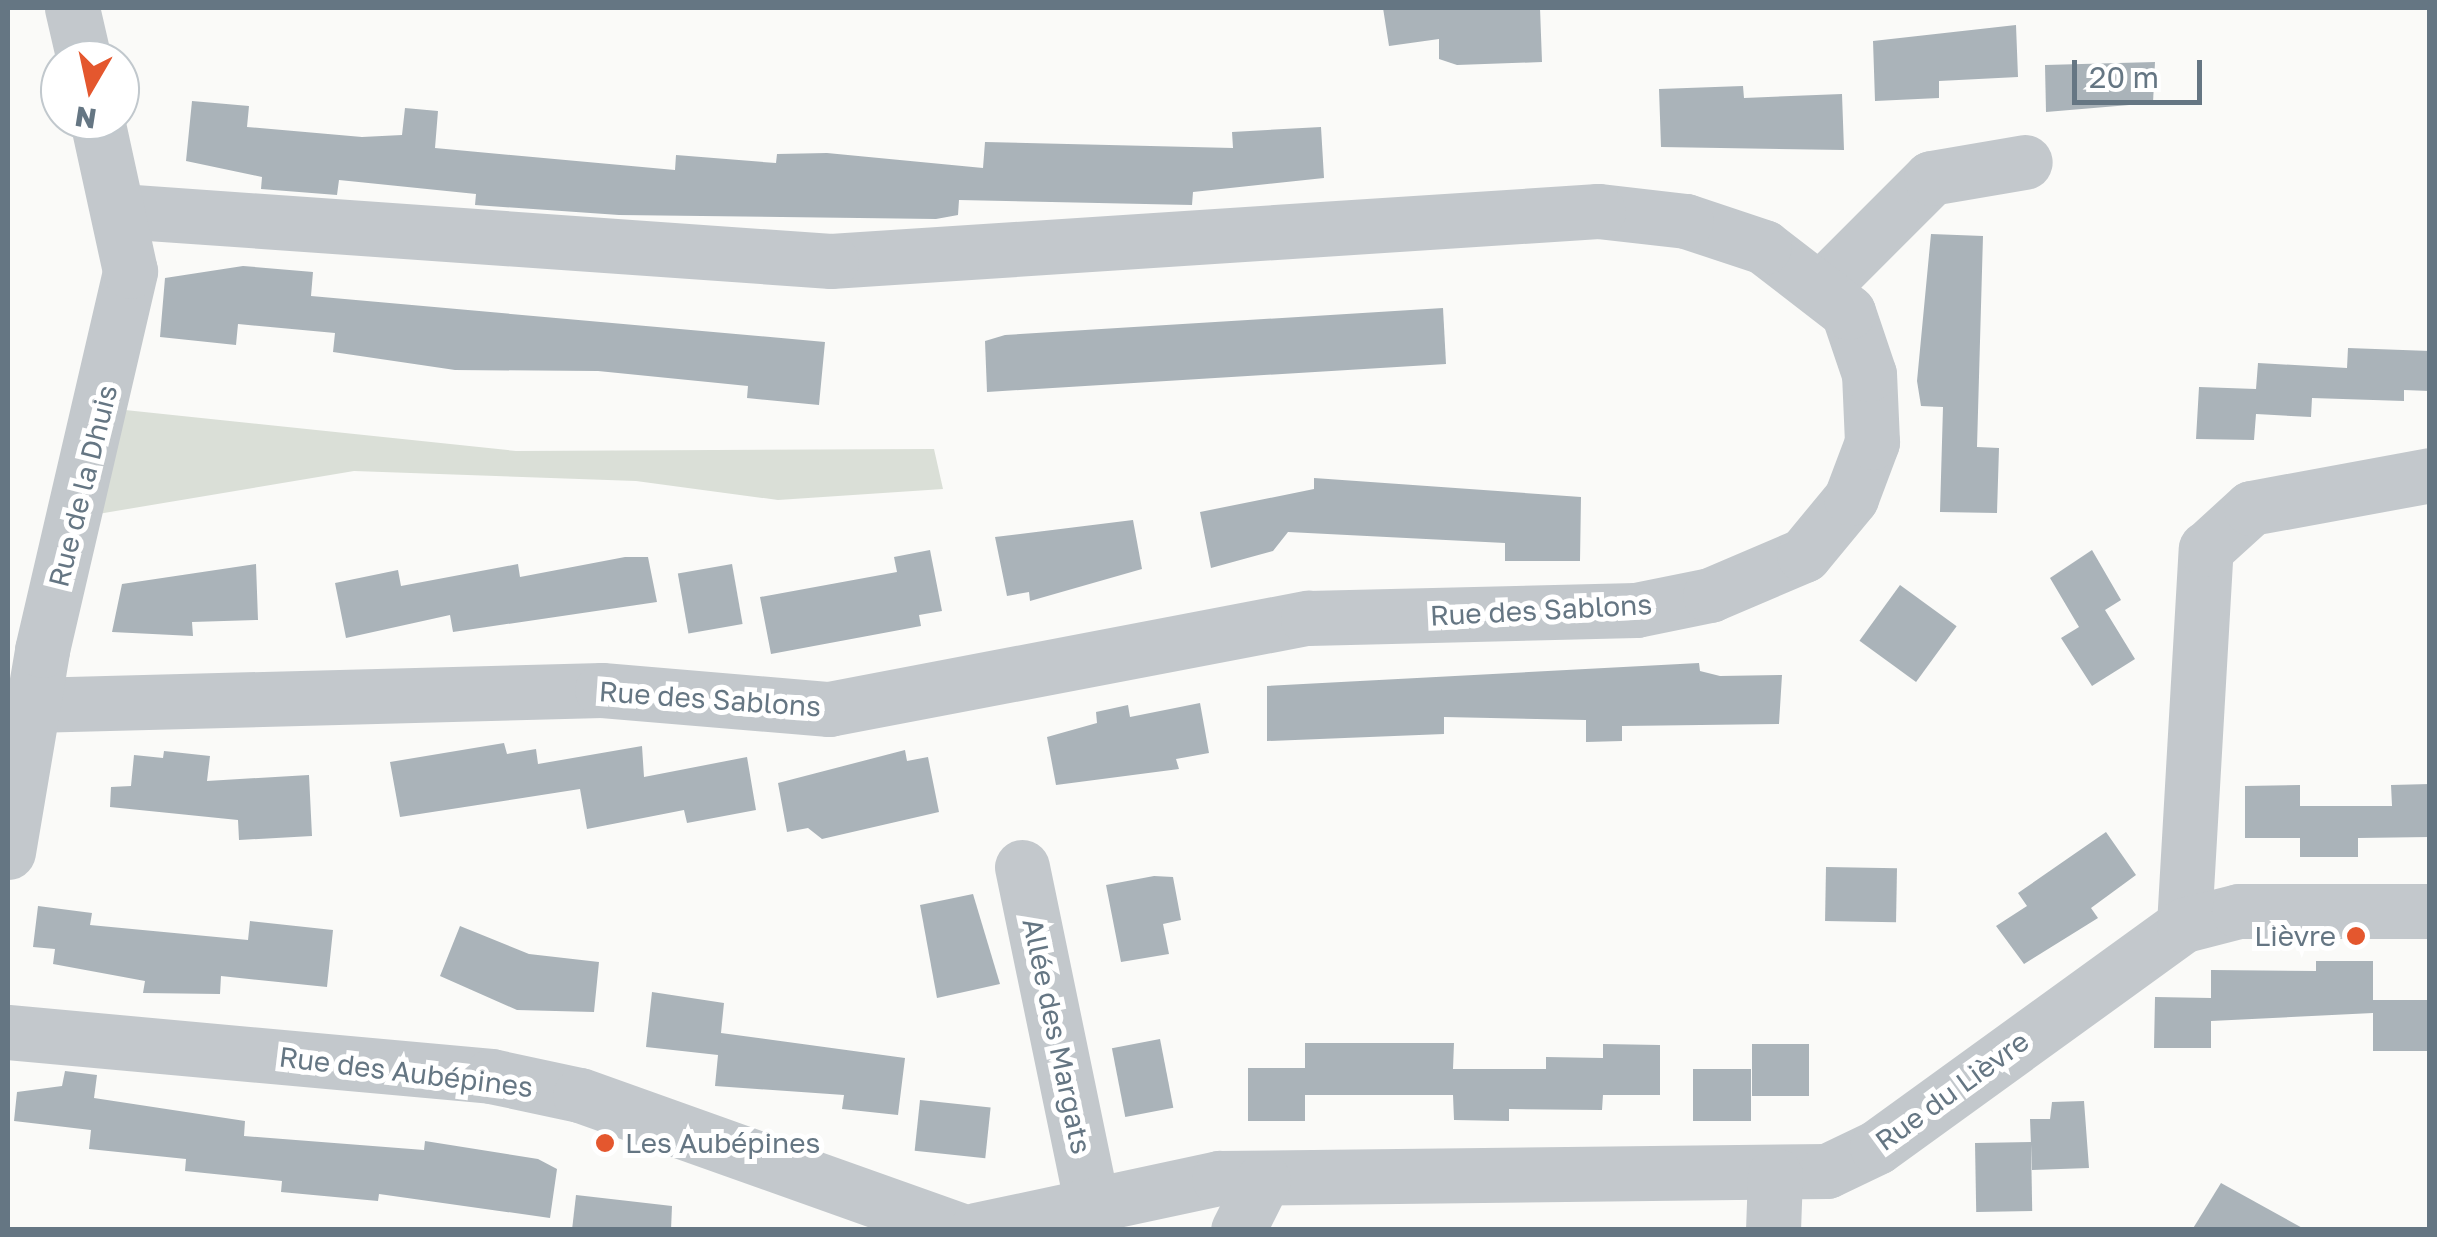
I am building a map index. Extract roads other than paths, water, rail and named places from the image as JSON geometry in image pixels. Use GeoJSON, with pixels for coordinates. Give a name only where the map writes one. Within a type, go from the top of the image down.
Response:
{"type":"FeatureCollection","features":[{"type":"Feature","properties":{"kind":"street"},"geometry":{"type":"LineString","coordinates":[[72,8],[79,40]]}},
{"type":"Feature","properties":{"kind":"street","name":"Rue de la Dhuis"},"geometry":{"type":"LineString","coordinates":[[8,852],[31,705],[122,322],[130,271],[103,140]]}},
{"type":"Feature","properties":{"kind":"street"},"geometry":{"type":"LineString","coordinates":[[1824,286],[1931,178],[2025,162]]}},
{"type":"Feature","properties":{"kind":"street","name":"Rue des Sablons"},"geometry":{"type":"LineString","coordinates":[[31,705],[602,690],[828,708],[1308,618],[1636,610],[1710,596],[1804,555],[1851,498],[1872,442],[1869,374],[1848,312],[1824,286],[1764,246],[1686,221],[1598,211],[831,262],[120,211]]}},
{"type":"Feature","properties":{"kind":"street"},"geometry":{"type":"LineString","coordinates":[[2184,925],[2206,549],[2252,508],[2430,475]]}},
{"type":"Feature","properties":{"kind":"street","name":"Allée des Margats"},"geometry":{"type":"LineString","coordinates":[[1022,868],[1092,1205]]}},
{"type":"Feature","properties":{"kind":"street","name":"Rue du Lièvre"},"geometry":{"type":"LineString","coordinates":[[1263,1180],[1775,1175],[1827,1171],[1877,1147],[2184,925],[2239,911],[2430,911]]}},
{"type":"Feature","properties":{"kind":"street","name":"Rue des Aubépines"},"geometry":{"type":"LineString","coordinates":[[8,1032],[491,1076],[595,1098],[916,1221],[960,1230]]}},
{"type":"Feature","properties":{"kind":"street"},"geometry":{"type":"LineString","coordinates":[[1772,1230],[1775,1175]]}},
{"type":"Feature","properties":{"kind":"street"},"geometry":{"type":"LineString","coordinates":[[976,1230],[1219,1178],[1263,1180],[1238,1230]]}},
{"type":"Feature","properties":{"kind":"place","name":"Lièvre"},"geometry":{"type":"Point","coordinates":[2356,936]}},
{"type":"Feature","properties":{"kind":"place","name":"Les Aubépines"},"geometry":{"type":"Point","coordinates":[605,1143]}}]}
